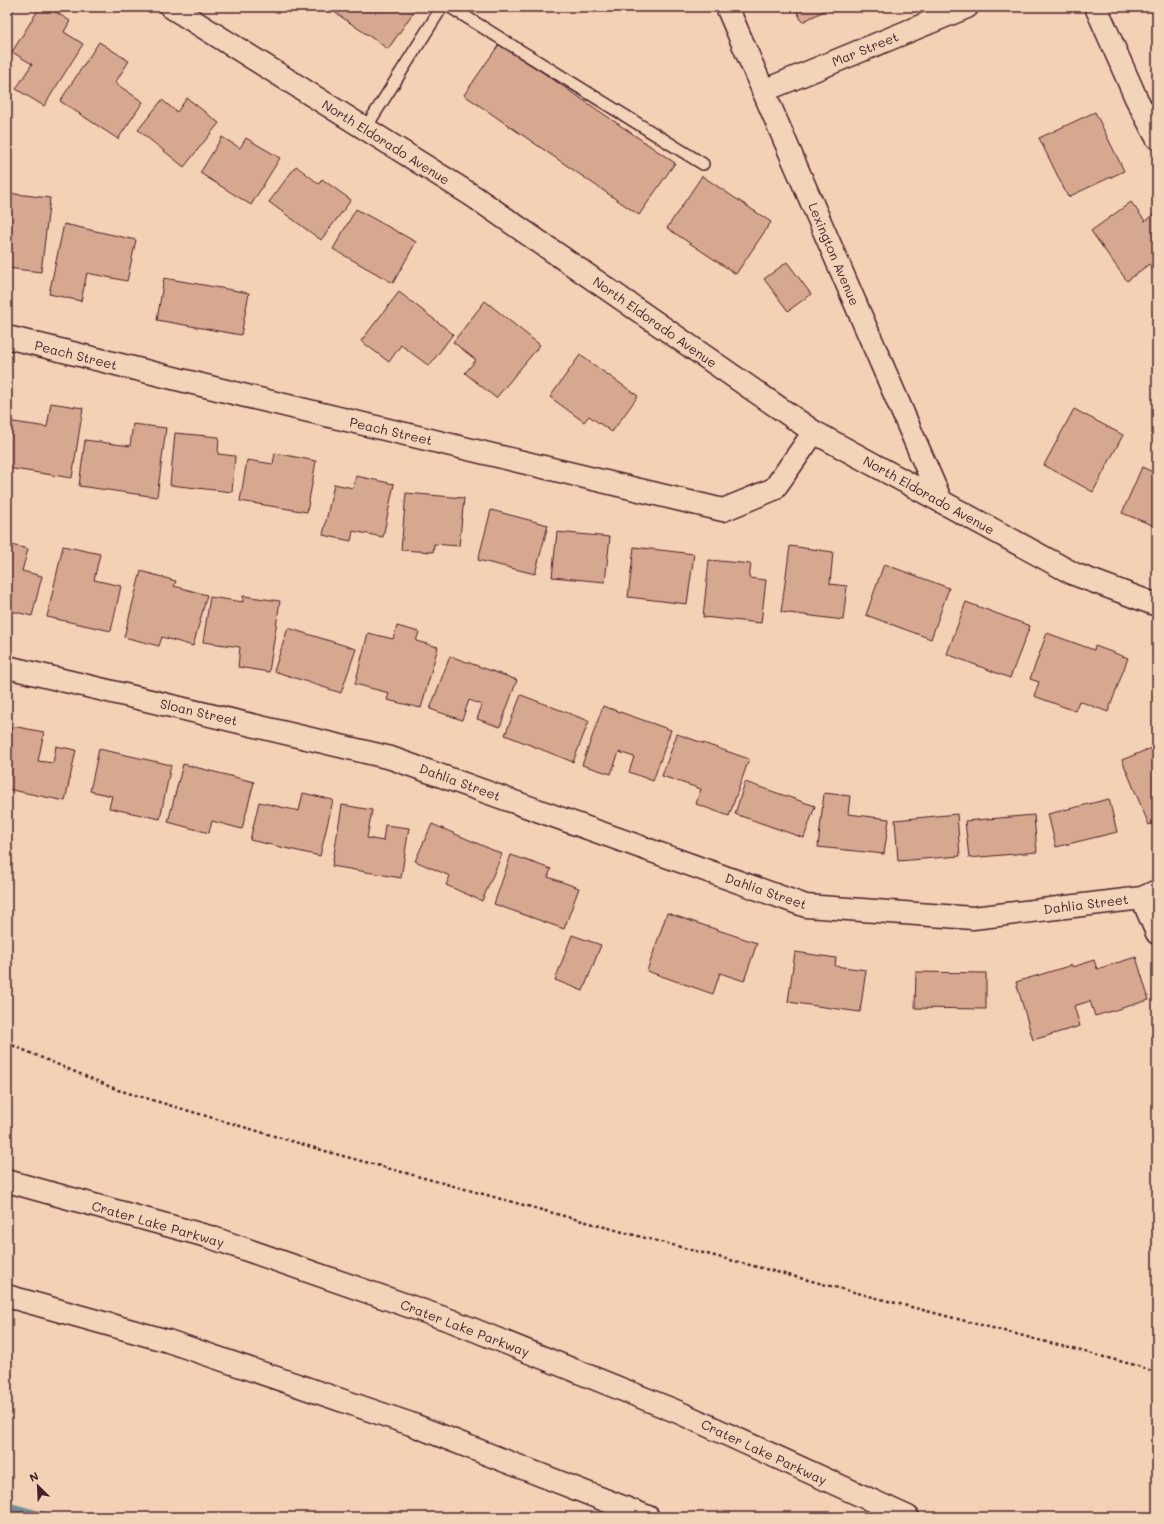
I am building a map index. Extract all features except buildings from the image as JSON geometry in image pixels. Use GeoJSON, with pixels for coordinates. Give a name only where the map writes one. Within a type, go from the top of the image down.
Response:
{"type":"FeatureCollection","features":[{"type":"Feature","properties":{"kind":"street","name":"North Eldorado Avenue"},"geometry":{"type":"LineString","coordinates":[[171,7],[473,196],[814,432],[1074,574],[1157,605]]}},
{"type":"Feature","properties":{"kind":"street","name":"Lexington Avenue"},"geometry":{"type":"LineString","coordinates":[[727,7],[941,501]]}},
{"type":"Feature","properties":{"kind":"street","name":"Mar Street"},"geometry":{"type":"LineString","coordinates":[[764,91],[967,7]]}},
{"type":"Feature","properties":{"kind":"street"},"geometry":{"type":"LineString","coordinates":[[1096,7],[1136,98],[1157,138]]}},
{"type":"Feature","properties":{"kind":"street","name":"Peach Street"},"geometry":{"type":"LineString","coordinates":[[7,338],[723,510],[774,489],[814,432]]}},
{"type":"Feature","properties":{"kind":"street","name":"Sloan Street"},"geometry":{"type":"LineString","coordinates":[[7,667],[391,758]]}},
{"type":"Feature","properties":{"kind":"street","name":"Dahlia Street"},"geometry":{"type":"LineString","coordinates":[[391,758],[806,906],[973,918],[1150,894]]}},
{"type":"Feature","properties":{"kind":"street"},"geometry":{"type":"LineString","coordinates":[[1150,894],[1157,932]]}},
{"type":"Feature","properties":{"kind":"street","name":"Crater Lake Parkway"},"geometry":{"type":"LineString","coordinates":[[7,1181],[210,1237],[452,1321],[678,1412],[908,1517]]}},
{"type":"Feature","properties":{"kind":"street"},"geometry":{"type":"LineString","coordinates":[[7,1296],[168,1340],[411,1424],[648,1517]]}},
{"type":"Feature","properties":{"kind":"lane"},"geometry":{"type":"LineString","coordinates":[[365,129],[442,7]]}},
{"type":"Feature","properties":{"kind":"lane"},"geometry":{"type":"LineString","coordinates":[[450,7],[703,164]]}},
{"type":"Feature","properties":{"kind":"path"},"geometry":{"type":"LineString","coordinates":[[7,1043],[118,1090],[325,1150],[634,1235],[1135,1365],[1157,1373]]}},
{"type":"Feature","properties":{"kind":"waterway"},"geometry":{"type":"LineString","coordinates":[[7,1506],[47,1517]]}}]}
